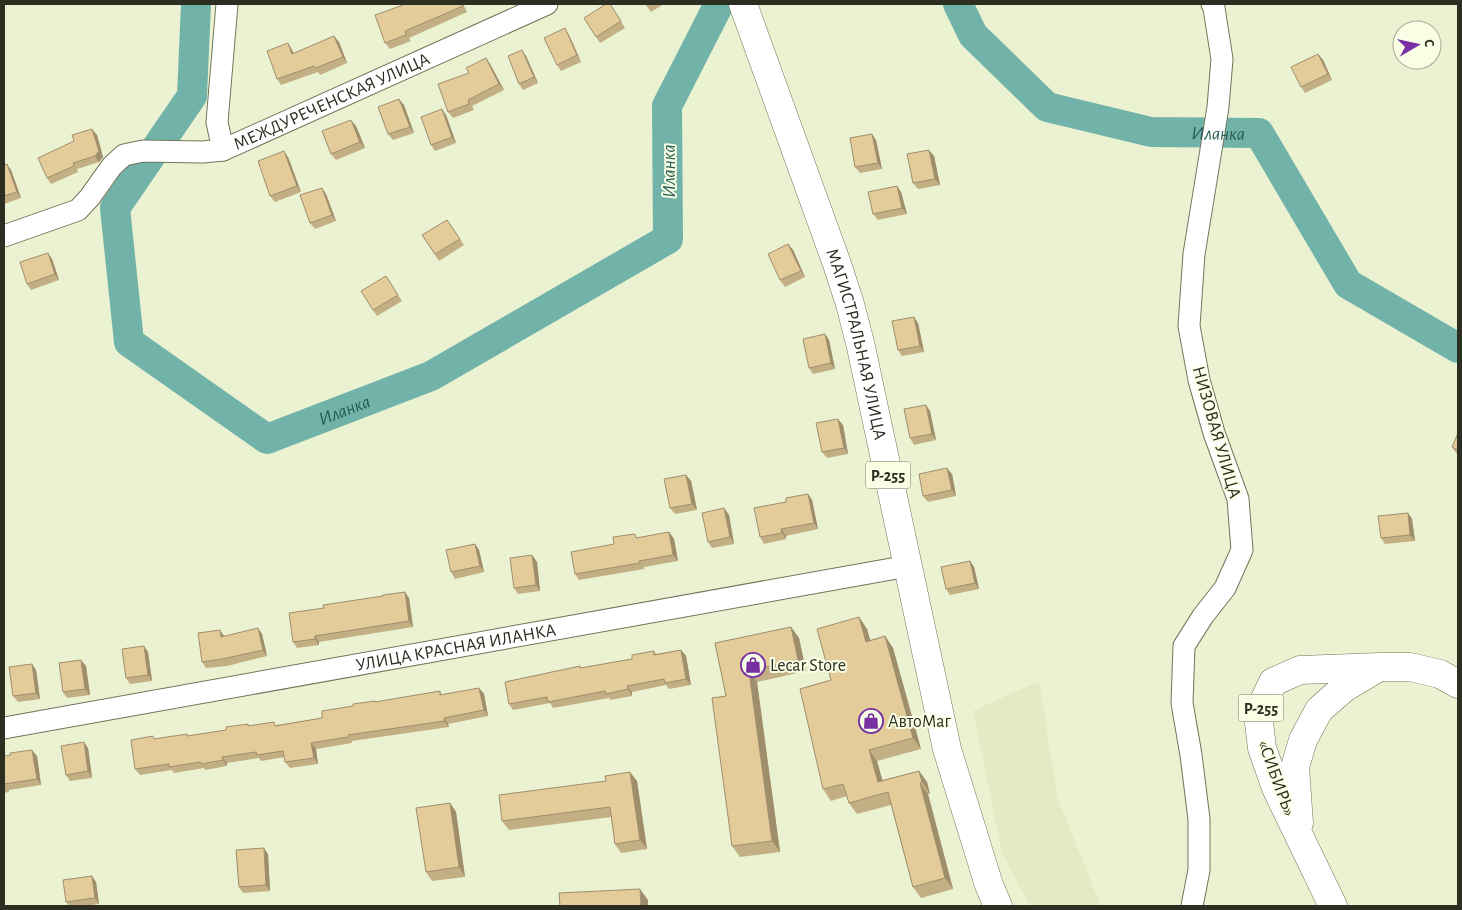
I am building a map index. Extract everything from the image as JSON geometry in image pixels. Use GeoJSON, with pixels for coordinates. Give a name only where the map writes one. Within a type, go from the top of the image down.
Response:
{"type":"FeatureCollection","features":[{"type":"Feature","properties":{"kind":"main road","name":"МАГИСТРАЛЬНАЯ УЛИЦА"},"geometry":{"type":"LineString","coordinates":[[744,4],[838,264],[850,304],[948,749],[989,885],[998,906]]}},
{"type":"Feature","properties":{"kind":"main road","name":"«СИБИРЬ»"},"geometry":{"type":"LineString","coordinates":[[1299,836],[1295,767],[1303,740],[1318,710],[1344,688],[1380,667]]}},
{"type":"Feature","properties":{"kind":"main road","name":"«СИБИРЬ»"},"geometry":{"type":"LineString","coordinates":[[1333,906],[1276,788],[1262,748],[1258,714],[1273,682],[1300,670],[1410,667],[1440,674],[1458,684]]}},
{"type":"Feature","properties":{"kind":"street","name":"МЕЖДУРЕЧЕНСКАЯ УЛИЦА"},"geometry":{"type":"LineString","coordinates":[[227,4],[217,122],[223,150],[547,4]]}},
{"type":"Feature","properties":{"kind":"street","name":"НИЗОВАЯ УЛИЦА"},"geometry":{"type":"LineString","coordinates":[[1192,906],[1200,870],[1199,819],[1182,703],[1184,646],[1202,616],[1225,588],[1242,550],[1238,499],[1214,433],[1199,380],[1189,326],[1194,254],[1218,107],[1222,59],[1212,4]]}},
{"type":"Feature","properties":{"kind":"street"},"geometry":{"type":"LineString","coordinates":[[4,236],[78,210],[90,197],[112,166],[124,155],[143,151],[203,152],[223,150]]}},
{"type":"Feature","properties":{"kind":"street","name":"УЛИЦА КРАСНАЯ ИЛАНКА"},"geometry":{"type":"LineString","coordinates":[[4,728],[908,566]]}},
{"type":"Feature","properties":{"kind":"shaded area"},"geometry":{"type":"Polygon","coordinates":[[[1039,681],[1058,799],[1101,906],[1030,906],[1002,853],[973,711],[1039,681]]]}},
{"type":"Feature","properties":{"kind":"building"},"geometry":{"type":"Polygon","coordinates":[[[402,4],[462,4],[463,6],[405,31],[406,35],[385,43],[375,15],[402,4]]]}},
{"type":"Feature","properties":{"kind":"building"},"geometry":{"type":"Polygon","coordinates":[[[606,4],[610,4],[621,21],[596,37],[584,18],[606,4]]]}},
{"type":"Feature","properties":{"kind":"building"},"geometry":{"type":"Polygon","coordinates":[[[565,28],[577,55],[557,65],[544,38],[565,28]]]}},
{"type":"Feature","properties":{"kind":"building"},"geometry":{"type":"Polygon","coordinates":[[[334,36],[343,57],[316,68],[314,66],[277,79],[267,51],[288,43],[292,54],[334,36]]]}},
{"type":"Feature","properties":{"kind":"building"},"geometry":{"type":"Polygon","coordinates":[[[522,50],[534,77],[519,84],[508,56],[522,50]]]}},
{"type":"Feature","properties":{"kind":"building"},"geometry":{"type":"Polygon","coordinates":[[[1318,54],[1328,74],[1301,87],[1291,67],[1318,54]]]}},
{"type":"Feature","properties":{"kind":"building"},"geometry":{"type":"Polygon","coordinates":[[[486,58],[499,84],[468,100],[469,104],[448,112],[438,84],[469,73],[466,68],[486,58]]]}},
{"type":"Feature","properties":{"kind":"building"},"geometry":{"type":"Polygon","coordinates":[[[399,99],[410,127],[388,134],[378,107],[399,99]]]}},
{"type":"Feature","properties":{"kind":"building"},"geometry":{"type":"Polygon","coordinates":[[[442,109],[452,137],[431,145],[421,117],[442,109]]]}},
{"type":"Feature","properties":{"kind":"building"},"geometry":{"type":"Polygon","coordinates":[[[351,120],[360,142],[331,154],[322,131],[351,120]]]}},
{"type":"Feature","properties":{"kind":"building"},"geometry":{"type":"Polygon","coordinates":[[[92,129],[99,151],[95,156],[73,163],[74,166],[47,178],[38,158],[74,141],[72,135],[92,129]]]}},
{"type":"Feature","properties":{"kind":"building"},"geometry":{"type":"Polygon","coordinates":[[[872,134],[878,163],[855,167],[850,138],[872,134]]]}},
{"type":"Feature","properties":{"kind":"building"},"geometry":{"type":"Polygon","coordinates":[[[929,150],[935,179],[913,183],[907,154],[929,150]]]}},
{"type":"Feature","properties":{"kind":"building"},"geometry":{"type":"Polygon","coordinates":[[[284,151],[297,186],[270,196],[258,161],[284,151]]]}},
{"type":"Feature","properties":{"kind":"building"},"geometry":{"type":"Polygon","coordinates":[[[7,164],[17,192],[4,196],[4,165],[7,164]]]}},
{"type":"Feature","properties":{"kind":"building"},"geometry":{"type":"Polygon","coordinates":[[[897,186],[902,208],[873,214],[868,192],[897,186]]]}},
{"type":"Feature","properties":{"kind":"building"},"geometry":{"type":"Polygon","coordinates":[[[322,188],[332,215],[310,223],[300,195],[322,188]]]}},
{"type":"Feature","properties":{"kind":"building"},"geometry":{"type":"Polygon","coordinates":[[[447,220],[460,239],[435,254],[422,235],[447,220]]]}},
{"type":"Feature","properties":{"kind":"building"},"geometry":{"type":"Polygon","coordinates":[[[788,244],[801,271],[780,280],[768,254],[788,244]]]}},
{"type":"Feature","properties":{"kind":"building"},"geometry":{"type":"Polygon","coordinates":[[[48,253],[55,274],[27,284],[20,262],[48,253]]]}},
{"type":"Feature","properties":{"kind":"building"},"geometry":{"type":"Polygon","coordinates":[[[386,276],[398,295],[373,310],[361,291],[386,276]]]}},
{"type":"Feature","properties":{"kind":"building"},"geometry":{"type":"Polygon","coordinates":[[[914,317],[920,346],[898,350],[892,321],[914,317]]]}},
{"type":"Feature","properties":{"kind":"building"},"geometry":{"type":"Polygon","coordinates":[[[825,334],[831,363],[809,368],[803,339],[825,334]]]}},
{"type":"Feature","properties":{"kind":"building"},"geometry":{"type":"Polygon","coordinates":[[[926,405],[932,434],[910,438],[904,409],[926,405]]]}},
{"type":"Feature","properties":{"kind":"building"},"geometry":{"type":"Polygon","coordinates":[[[838,419],[844,448],[822,452],[816,423],[838,419]]]}},
{"type":"Feature","properties":{"kind":"building"},"geometry":{"type":"Polygon","coordinates":[[[1458,433],[1458,450],[1452,447],[1458,433]]]}},
{"type":"Feature","properties":{"kind":"building"},"geometry":{"type":"Polygon","coordinates":[[[947,468],[952,490],[923,496],[919,474],[947,468]]]}},
{"type":"Feature","properties":{"kind":"building"},"geometry":{"type":"Polygon","coordinates":[[[686,475],[692,504],[670,508],[664,479],[686,475]]]}},
{"type":"Feature","properties":{"kind":"building"},"geometry":{"type":"Polygon","coordinates":[[[808,494],[814,523],[781,529],[782,533],[760,537],[754,508],[786,502],[786,498],[808,494]]]}},
{"type":"Feature","properties":{"kind":"building"},"geometry":{"type":"Polygon","coordinates":[[[724,508],[730,537],[708,542],[702,513],[724,508]]]}},
{"type":"Feature","properties":{"kind":"building"},"geometry":{"type":"Polygon","coordinates":[[[1408,513],[1410,535],[1381,538],[1378,516],[1408,513]]]}},
{"type":"Feature","properties":{"kind":"building"},"geometry":{"type":"Polygon","coordinates":[[[669,532],[673,555],[639,561],[640,563],[575,574],[571,552],[614,544],[613,537],[635,534],[636,538],[669,532]]]}},
{"type":"Feature","properties":{"kind":"building"},"geometry":{"type":"Polygon","coordinates":[[[475,544],[480,566],[451,572],[446,550],[475,544]]]}},
{"type":"Feature","properties":{"kind":"building"},"geometry":{"type":"Polygon","coordinates":[[[532,555],[536,585],[514,588],[510,558],[532,555]]]}},
{"type":"Feature","properties":{"kind":"building"},"geometry":{"type":"Polygon","coordinates":[[[970,561],[975,583],[946,589],[941,567],[970,561]]]}},
{"type":"Feature","properties":{"kind":"building"},"geometry":{"type":"Polygon","coordinates":[[[405,592],[409,621],[315,636],[315,639],[293,642],[289,613],[324,608],[323,605],[405,592]]]}},
{"type":"Feature","properties":{"kind":"building"},"geometry":{"type":"Polygon","coordinates":[[[859,617],[866,642],[885,636],[913,738],[869,750],[878,782],[919,771],[922,782],[920,783],[945,878],[913,887],[888,792],[849,803],[843,784],[823,789],[800,689],[831,680],[817,629],[859,617]]]}},
{"type":"Feature","properties":{"kind":"building"},"geometry":{"type":"Polygon","coordinates":[[[791,627],[798,660],[749,671],[772,841],[732,846],[712,698],[726,696],[715,643],[791,627]]]}},
{"type":"Feature","properties":{"kind":"building"},"geometry":{"type":"Polygon","coordinates":[[[258,628],[263,650],[202,662],[198,633],[220,630],[221,637],[258,628]]]}},
{"type":"Feature","properties":{"kind":"building"},"geometry":{"type":"Polygon","coordinates":[[[144,646],[148,675],[126,678],[122,649],[144,646]]]}},
{"type":"Feature","properties":{"kind":"building"},"geometry":{"type":"Polygon","coordinates":[[[681,650],[686,679],[665,683],[664,679],[627,686],[628,689],[606,694],[605,691],[548,702],[547,697],[509,704],[505,682],[580,666],[580,668],[632,659],[632,655],[654,651],[654,655],[681,650]]]}},
{"type":"Feature","properties":{"kind":"building"},"geometry":{"type":"Polygon","coordinates":[[[81,660],[85,689],[63,692],[59,663],[81,660]]]}},
{"type":"Feature","properties":{"kind":"building"},"geometry":{"type":"Polygon","coordinates":[[[32,664],[36,693],[13,696],[9,667],[32,664]]]}},
{"type":"Feature","properties":{"kind":"building"},"geometry":{"type":"Polygon","coordinates":[[[479,688],[484,710],[444,718],[444,721],[348,735],[348,737],[311,743],[314,758],[285,762],[283,751],[257,755],[256,752],[222,757],[223,760],[201,764],[200,762],[169,767],[169,764],[135,769],[131,740],[153,736],[154,739],[187,734],[187,736],[226,730],[226,727],[248,724],[248,726],[274,722],[275,726],[322,718],[322,711],[353,706],[353,704],[440,691],[440,695],[479,688]]]}},
{"type":"Feature","properties":{"kind":"building"},"geometry":{"type":"Polygon","coordinates":[[[84,742],[88,771],[66,775],[61,746],[84,742]]]}},
{"type":"Feature","properties":{"kind":"building"},"geometry":{"type":"Polygon","coordinates":[[[32,750],[37,779],[4,784],[4,756],[11,755],[10,753],[32,750]]]}},
{"type":"Feature","properties":{"kind":"building"},"geometry":{"type":"Polygon","coordinates":[[[630,772],[640,840],[615,844],[610,807],[502,821],[499,795],[606,781],[605,776],[630,772]]]}},
{"type":"Feature","properties":{"kind":"building"},"geometry":{"type":"Polygon","coordinates":[[[450,803],[459,867],[426,872],[416,808],[450,803]]]}},
{"type":"Feature","properties":{"kind":"building"},"geometry":{"type":"Polygon","coordinates":[[[264,848],[266,885],[239,887],[236,850],[264,848]]]}},
{"type":"Feature","properties":{"kind":"building"},"geometry":{"type":"Polygon","coordinates":[[[92,876],[95,898],[66,902],[63,880],[92,876]]]}},
{"type":"Feature","properties":{"kind":"building"},"geometry":{"type":"Polygon","coordinates":[[[640,889],[641,906],[560,906],[559,893],[640,889]]]}},
{"type":"Feature","properties":{"kind":"waterway","name":"Иланка"},"geometry":{"type":"LineString","coordinates":[[196,4],[192,96],[115,208],[129,342],[267,439],[431,376],[668,239],[667,106],[719,4]]}},
{"type":"Feature","properties":{"kind":"waterway","name":"Иланка"},"geometry":{"type":"LineString","coordinates":[[958,4],[973,35],[1047,107],[1151,132],[1259,133],[1348,284],[1458,348]]}},
{"type":"Feature","properties":{"kind":"place","name":"Lecar Store"},"geometry":{"type":"Point","coordinates":[753,665]}},
{"type":"Feature","properties":{"kind":"place","name":"АвтоМаг"},"geometry":{"type":"Point","coordinates":[871,721]}}]}
